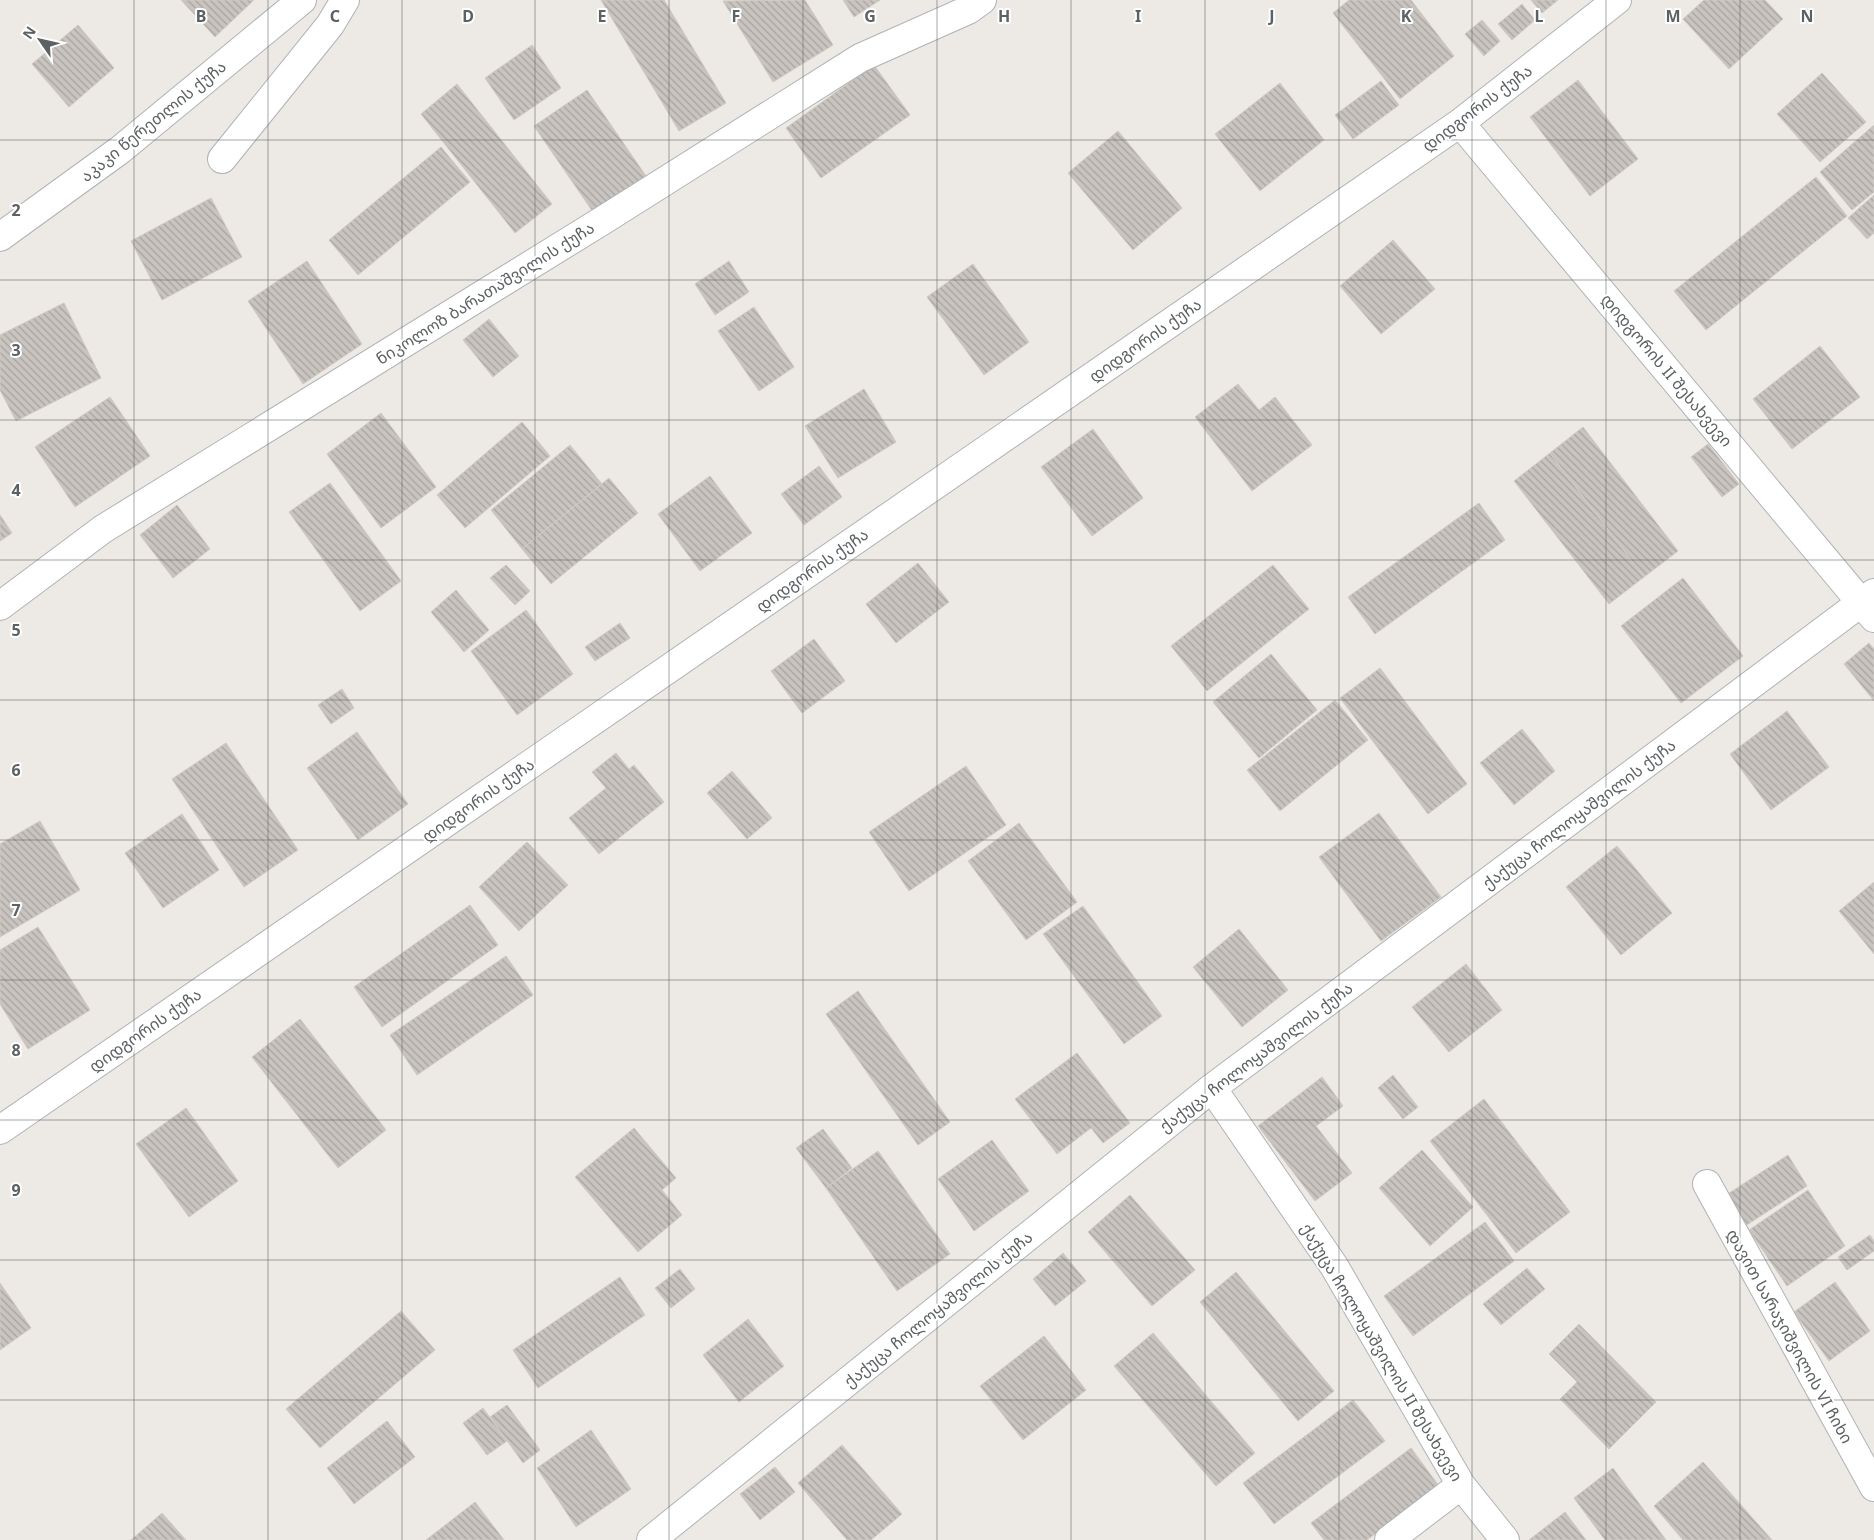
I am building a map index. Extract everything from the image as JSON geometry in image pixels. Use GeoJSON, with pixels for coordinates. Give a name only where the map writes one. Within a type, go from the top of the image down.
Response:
{"type":"FeatureCollection","features":[{"type":"Feature","properties":{"kind":"street","name":"აკაკი წერეთლის ქუჩა"},"geometry":{"type":"LineString","coordinates":[[0,237],[120,150],[302,0]]}},
{"type":"Feature","properties":{"kind":"street"},"geometry":{"type":"LineString","coordinates":[[222,159],[330,25],[345,0]]}},
{"type":"Feature","properties":{"kind":"street","name":"ნიკოლოზ ბარათაშვილის ქუჩა"},"geometry":{"type":"LineString","coordinates":[[0,606],[103,529],[605,219],[860,58],[968,10],[982,0]]}},
{"type":"Feature","properties":{"kind":"street","name":"დიდგორის ქუჩა"},"geometry":{"type":"LineString","coordinates":[[0,1130],[1460,123],[1616,0]]}},
{"type":"Feature","properties":{"kind":"street","name":"დიდგორის II შესახვევი"},"geometry":{"type":"LineString","coordinates":[[1460,123],[1870,604]]}},
{"type":"Feature","properties":{"kind":"street","name":"ქაქუცა ჩოლოყაშვილის ქუჩა"},"geometry":{"type":"LineString","coordinates":[[651,1540],[1212,1088],[1870,604]]}},
{"type":"Feature","properties":{"kind":"street","name":"ქაქუცა ჩოლოყაშვილის II შესახვევი"},"geometry":{"type":"LineString","coordinates":[[1212,1088],[1334,1266],[1461,1485],[1504,1540]]}},
{"type":"Feature","properties":{"kind":"street","name":"დავით სარაჯიშვილის VI ჩიხი"},"geometry":{"type":"LineString","coordinates":[[1708,1184],[1874,1487]]}},
{"type":"Feature","properties":{"kind":"street"},"geometry":{"type":"LineString","coordinates":[[1389,1540],[1461,1485]]}},
{"type":"Feature","properties":{"kind":"building"},"geometry":{"type":"Polygon","coordinates":[[[181,0],[254,0],[215,37],[181,0]]]}},
{"type":"Feature","properties":{"kind":"building"},"geometry":{"type":"Polygon","coordinates":[[[601,0],[664,0],[726,103],[679,131],[601,0]]]}},
{"type":"Feature","properties":{"kind":"building"},"geometry":{"type":"Polygon","coordinates":[[[805,0],[833,45],[773,82],[723,1],[805,0]]]}},
{"type":"Feature","properties":{"kind":"building"},"geometry":{"type":"Polygon","coordinates":[[[843,0],[880,0],[854,17],[843,0]]]}},
{"type":"Feature","properties":{"kind":"building"},"geometry":{"type":"Polygon","coordinates":[[[1349,0],[1411,0],[1454,56],[1400,99],[1333,13],[1349,0]]]}},
{"type":"Feature","properties":{"kind":"building"},"geometry":{"type":"Polygon","coordinates":[[[1531,0],[1558,0],[1542,13],[1531,0]]]}},
{"type":"Feature","properties":{"kind":"building"},"geometry":{"type":"Polygon","coordinates":[[[1704,0],[1765,0],[1783,19],[1729,69],[1683,19],[1704,0]]]}},
{"type":"Feature","properties":{"kind":"building"},"geometry":{"type":"Polygon","coordinates":[[[1522,4],[1535,20],[1512,40],[1498,24],[1522,4]]]}},
{"type":"Feature","properties":{"kind":"building"},"geometry":{"type":"Polygon","coordinates":[[[1482,20],[1500,41],[1484,56],[1465,34],[1482,20]]]}},
{"type":"Feature","properties":{"kind":"building"},"geometry":{"type":"Polygon","coordinates":[[[78,25],[114,68],[69,107],[32,64],[78,25]]]}},
{"type":"Feature","properties":{"kind":"building"},"geometry":{"type":"Polygon","coordinates":[[[532,45],[561,88],[514,120],[485,78],[532,45]]]}},
{"type":"Feature","properties":{"kind":"building"},"geometry":{"type":"Polygon","coordinates":[[[874,65],[910,115],[821,178],[786,128],[874,65]]]}},
{"type":"Feature","properties":{"kind":"building"},"geometry":{"type":"Polygon","coordinates":[[[1822,73],[1866,122],[1820,162],[1777,114],[1822,73]]]}},
{"type":"Feature","properties":{"kind":"building"},"geometry":{"type":"Polygon","coordinates":[[[1578,80],[1638,159],[1590,196],[1530,117],[1578,80]]]}},
{"type":"Feature","properties":{"kind":"building"},"geometry":{"type":"Polygon","coordinates":[[[1381,81],[1399,105],[1353,139],[1335,115],[1381,81]]]}},
{"type":"Feature","properties":{"kind":"building"},"geometry":{"type":"Polygon","coordinates":[[[1280,83],[1324,140],[1260,191],[1215,134],[1280,83]]]}},
{"type":"Feature","properties":{"kind":"building"},"geometry":{"type":"Polygon","coordinates":[[[457,84],[552,204],[515,233],[421,114],[457,84]]]}},
{"type":"Feature","properties":{"kind":"building"},"geometry":{"type":"Polygon","coordinates":[[[587,90],[646,176],[593,212],[534,126],[587,90]]]}},
{"type":"Feature","properties":{"kind":"building"},"geometry":{"type":"Polygon","coordinates":[[[1874,125],[1874,192],[1852,210],[1820,172],[1874,125]]]}},
{"type":"Feature","properties":{"kind":"building"},"geometry":{"type":"Polygon","coordinates":[[[1118,131],[1182,208],[1133,250],[1068,173],[1118,131]]]}},
{"type":"Feature","properties":{"kind":"building"},"geometry":{"type":"Polygon","coordinates":[[[441,147],[470,182],[358,275],[329,240],[441,147]]]}},
{"type":"Feature","properties":{"kind":"building"},"geometry":{"type":"Polygon","coordinates":[[[1816,177],[1847,216],[1706,330],[1674,291],[1816,177]]]}},
{"type":"Feature","properties":{"kind":"building"},"geometry":{"type":"Polygon","coordinates":[[[1874,195],[1874,233],[1867,239],[1848,218],[1874,195]]]}},
{"type":"Feature","properties":{"kind":"building"},"geometry":{"type":"Polygon","coordinates":[[[211,198],[242,257],[162,300],[131,241],[211,198]]]}},
{"type":"Feature","properties":{"kind":"building"},"geometry":{"type":"Polygon","coordinates":[[[1393,240],[1435,289],[1381,334],[1340,286],[1393,240]]]}},
{"type":"Feature","properties":{"kind":"building"},"geometry":{"type":"Polygon","coordinates":[[[307,261],[362,344],[303,384],[248,301],[307,261]]]}},
{"type":"Feature","properties":{"kind":"building"},"geometry":{"type":"Polygon","coordinates":[[[729,261],[749,292],[715,315],[695,284],[729,261]]]}},
{"type":"Feature","properties":{"kind":"building"},"geometry":{"type":"Polygon","coordinates":[[[973,264],[1029,342],[984,375],[927,297],[973,264]]]}},
{"type":"Feature","properties":{"kind":"building"},"geometry":{"type":"Polygon","coordinates":[[[64,303],[101,378],[16,421],[0,390],[0,335],[64,303]]]}},
{"type":"Feature","properties":{"kind":"building"},"geometry":{"type":"Polygon","coordinates":[[[754,307],[794,367],[759,391],[718,331],[754,307]]]}},
{"type":"Feature","properties":{"kind":"building"},"geometry":{"type":"Polygon","coordinates":[[[489,319],[519,356],[493,377],[463,340],[489,319]]]}},
{"type":"Feature","properties":{"kind":"building"},"geometry":{"type":"Polygon","coordinates":[[[1820,346],[1860,397],[1792,449],[1753,399],[1820,346]]]}},
{"type":"Feature","properties":{"kind":"building"},"geometry":{"type":"Polygon","coordinates":[[[1238,384],[1259,410],[1275,397],[1312,445],[1252,491],[1195,417],[1238,384]]]}},
{"type":"Feature","properties":{"kind":"building"},"geometry":{"type":"Polygon","coordinates":[[[864,389],[896,442],[838,478],[805,426],[864,389]]]}},
{"type":"Feature","properties":{"kind":"building"},"geometry":{"type":"Polygon","coordinates":[[[110,397],[150,456],[75,507],[35,447],[110,397]]]}},
{"type":"Feature","properties":{"kind":"building"},"geometry":{"type":"Polygon","coordinates":[[[381,413],[436,487],[381,528],[327,454],[381,413]]]}},
{"type":"Feature","properties":{"kind":"building"},"geometry":{"type":"Polygon","coordinates":[[[522,422],[550,456],[465,528],[437,495],[522,422]]]}},
{"type":"Feature","properties":{"kind":"building"},"geometry":{"type":"Polygon","coordinates":[[[1583,427],[1678,551],[1644,577],[1550,453],[1583,427]]]}},
{"type":"Feature","properties":{"kind":"building"},"geometry":{"type":"Polygon","coordinates":[[[1093,429],[1143,498],[1092,536],[1041,467],[1093,429]]]}},
{"type":"Feature","properties":{"kind":"building"},"geometry":{"type":"Polygon","coordinates":[[[1708,444],[1739,484],[1722,497],[1691,457],[1708,444]]]}},
{"type":"Feature","properties":{"kind":"building"},"geometry":{"type":"Polygon","coordinates":[[[570,445],[602,484],[522,549],[491,510],[570,445]]]}},
{"type":"Feature","properties":{"kind":"building"},"geometry":{"type":"Polygon","coordinates":[[[1550,453],[1644,577],[1609,604],[1514,481],[1550,453]]]}},
{"type":"Feature","properties":{"kind":"building"},"geometry":{"type":"Polygon","coordinates":[[[819,466],[842,497],[804,525],[781,494],[819,466]]]}},
{"type":"Feature","properties":{"kind":"building"},"geometry":{"type":"Polygon","coordinates":[[[710,476],[752,533],[700,571],[658,514],[710,476]]]}},
{"type":"Feature","properties":{"kind":"building"},"geometry":{"type":"Polygon","coordinates":[[[609,478],[638,513],[551,584],[522,549],[609,478]]]}},
{"type":"Feature","properties":{"kind":"building"},"geometry":{"type":"Polygon","coordinates":[[[330,483],[401,581],[360,611],[289,512],[330,483]]]}},
{"type":"Feature","properties":{"kind":"building"},"geometry":{"type":"Polygon","coordinates":[[[1479,503],[1505,540],[1375,634],[1348,597],[1479,503]]]}},
{"type":"Feature","properties":{"kind":"building"},"geometry":{"type":"Polygon","coordinates":[[[177,505],[210,549],[173,578],[140,535],[177,505]]]}},
{"type":"Feature","properties":{"kind":"building"},"geometry":{"type":"Polygon","coordinates":[[[0,515],[12,533],[0,541],[0,515]]]}},
{"type":"Feature","properties":{"kind":"building"},"geometry":{"type":"Polygon","coordinates":[[[918,563],[949,602],[896,643],[866,604],[918,563]]]}},
{"type":"Feature","properties":{"kind":"building"},"geometry":{"type":"Polygon","coordinates":[[[506,565],[530,591],[515,605],[490,578],[506,565]]]}},
{"type":"Feature","properties":{"kind":"building"},"geometry":{"type":"Polygon","coordinates":[[[1273,565],[1309,609],[1207,691],[1171,646],[1273,565]]]}},
{"type":"Feature","properties":{"kind":"building"},"geometry":{"type":"Polygon","coordinates":[[[1683,578],[1743,656],[1681,703],[1621,626],[1683,578]]]}},
{"type":"Feature","properties":{"kind":"building"},"geometry":{"type":"Polygon","coordinates":[[[456,590],[489,630],[464,652],[431,612],[456,590]]]}},
{"type":"Feature","properties":{"kind":"building"},"geometry":{"type":"Polygon","coordinates":[[[526,610],[573,674],[517,715],[471,651],[526,610]]]}},
{"type":"Feature","properties":{"kind":"building"},"geometry":{"type":"Polygon","coordinates":[[[620,623],[630,638],[595,661],[585,647],[620,623]]]}},
{"type":"Feature","properties":{"kind":"building"},"geometry":{"type":"Polygon","coordinates":[[[814,639],[845,681],[802,713],[771,671],[814,639]]]}},
{"type":"Feature","properties":{"kind":"building"},"geometry":{"type":"Polygon","coordinates":[[[1869,643],[1874,649],[1874,701],[1844,664],[1869,643]]]}},
{"type":"Feature","properties":{"kind":"building"},"geometry":{"type":"Polygon","coordinates":[[[1271,654],[1317,710],[1259,758],[1213,702],[1271,654]]]}},
{"type":"Feature","properties":{"kind":"building"},"geometry":{"type":"Polygon","coordinates":[[[1380,668],[1467,784],[1428,814],[1340,698],[1380,668]]]}},
{"type":"Feature","properties":{"kind":"building"},"geometry":{"type":"Polygon","coordinates":[[[342,689],[354,708],[331,724],[318,705],[342,689]]]}},
{"type":"Feature","properties":{"kind":"building"},"geometry":{"type":"Polygon","coordinates":[[[1335,700],[1368,740],[1280,811],[1247,770],[1335,700]]]}},
{"type":"Feature","properties":{"kind":"building"},"geometry":{"type":"Polygon","coordinates":[[[1787,711],[1829,767],[1771,810],[1730,754],[1787,711]]]}},
{"type":"Feature","properties":{"kind":"building"},"geometry":{"type":"Polygon","coordinates":[[[1522,729],[1555,771],[1514,805],[1480,763],[1522,729]]]}},
{"type":"Feature","properties":{"kind":"building"},"geometry":{"type":"Polygon","coordinates":[[[357,732],[408,804],[358,840],[307,768],[357,732]]]}},
{"type":"Feature","properties":{"kind":"building"},"geometry":{"type":"Polygon","coordinates":[[[226,743],[298,850],[244,887],[172,779],[226,743]]]}},
{"type":"Feature","properties":{"kind":"building"},"geometry":{"type":"Polygon","coordinates":[[[616,753],[629,769],[634,765],[664,802],[599,854],[569,818],[606,788],[592,772],[616,753]]]}},
{"type":"Feature","properties":{"kind":"building"},"geometry":{"type":"Polygon","coordinates":[[[966,766],[1006,825],[909,891],[869,832],[966,766]]]}},
{"type":"Feature","properties":{"kind":"building"},"geometry":{"type":"Polygon","coordinates":[[[732,771],[772,818],[747,839],[707,793],[732,771]]]}},
{"type":"Feature","properties":{"kind":"building"},"geometry":{"type":"Polygon","coordinates":[[[1379,813],[1441,897],[1381,941],[1319,857],[1379,813]]]}},
{"type":"Feature","properties":{"kind":"building"},"geometry":{"type":"Polygon","coordinates":[[[182,814],[219,870],[163,908],[125,853],[182,814]]]}},
{"type":"Feature","properties":{"kind":"building"},"geometry":{"type":"Polygon","coordinates":[[[40,821],[80,890],[0,937],[0,844],[40,821]]]}},
{"type":"Feature","properties":{"kind":"building"},"geometry":{"type":"Polygon","coordinates":[[[1019,823],[1077,902],[1026,940],[968,861],[1019,823]]]}},
{"type":"Feature","properties":{"kind":"building"},"geometry":{"type":"Polygon","coordinates":[[[527,842],[568,885],[519,931],[479,887],[527,842]]]}},
{"type":"Feature","properties":{"kind":"building"},"geometry":{"type":"Polygon","coordinates":[[[1617,846],[1672,913],[1621,955],[1566,887],[1617,846]]]}},
{"type":"Feature","properties":{"kind":"building"},"geometry":{"type":"Polygon","coordinates":[[[1874,882],[1874,954],[1839,911],[1874,882]]]}},
{"type":"Feature","properties":{"kind":"building"},"geometry":{"type":"Polygon","coordinates":[[[470,905],[498,945],[382,1027],[354,987],[470,905]]]}},
{"type":"Feature","properties":{"kind":"building"},"geometry":{"type":"Polygon","coordinates":[[[1083,906],[1162,1016],[1124,1044],[1043,934],[1083,906]]]}},
{"type":"Feature","properties":{"kind":"building"},"geometry":{"type":"Polygon","coordinates":[[[38,927],[90,1010],[28,1049],[0,1004],[0,950],[38,927]]]}},
{"type":"Feature","properties":{"kind":"building"},"geometry":{"type":"Polygon","coordinates":[[[1239,929],[1288,990],[1242,1027],[1193,967],[1239,929]]]}},
{"type":"Feature","properties":{"kind":"building"},"geometry":{"type":"Polygon","coordinates":[[[506,956],[533,995],[417,1075],[390,1035],[506,956]]]}},
{"type":"Feature","properties":{"kind":"building"},"geometry":{"type":"Polygon","coordinates":[[[1466,964],[1502,1010],[1449,1052],[1412,1007],[1466,964]]]}},
{"type":"Feature","properties":{"kind":"building"},"geometry":{"type":"Polygon","coordinates":[[[858,991],[950,1122],[918,1145],[826,1014],[858,991]]]}},
{"type":"Feature","properties":{"kind":"building"},"geometry":{"type":"Polygon","coordinates":[[[300,1019],[386,1130],[338,1168],[252,1057],[300,1019]]]}},
{"type":"Feature","properties":{"kind":"building"},"geometry":{"type":"Polygon","coordinates":[[[1077,1053],[1130,1123],[1103,1143],[1091,1128],[1057,1154],[1015,1099],[1077,1053]]]}},
{"type":"Feature","properties":{"kind":"building"},"geometry":{"type":"Polygon","coordinates":[[[1393,1075],[1418,1107],[1403,1119],[1378,1088],[1393,1075]]]}},
{"type":"Feature","properties":{"kind":"building"},"geometry":{"type":"Polygon","coordinates":[[[1322,1077],[1343,1106],[1316,1126],[1352,1173],[1315,1201],[1258,1126],[1322,1077]]]}},
{"type":"Feature","properties":{"kind":"building"},"geometry":{"type":"Polygon","coordinates":[[[1484,1099],[1570,1212],[1516,1253],[1430,1141],[1484,1099]]]}},
{"type":"Feature","properties":{"kind":"building"},"geometry":{"type":"Polygon","coordinates":[[[186,1108],[238,1181],[189,1217],[136,1144],[186,1108]]]}},
{"type":"Feature","properties":{"kind":"building"},"geometry":{"type":"Polygon","coordinates":[[[634,1128],[676,1178],[662,1190],[682,1215],[638,1252],[575,1177],[634,1128]]]}},
{"type":"Feature","properties":{"kind":"building"},"geometry":{"type":"Polygon","coordinates":[[[823,1129],[852,1168],[826,1188],[796,1148],[823,1129]]]}},
{"type":"Feature","properties":{"kind":"building"},"geometry":{"type":"Polygon","coordinates":[[[992,1140],[1029,1191],[974,1231],[938,1179],[992,1140]]]}},
{"type":"Feature","properties":{"kind":"building"},"geometry":{"type":"Polygon","coordinates":[[[1422,1150],[1473,1207],[1430,1246],[1379,1188],[1422,1150]]]}},
{"type":"Feature","properties":{"kind":"building"},"geometry":{"type":"Polygon","coordinates":[[[878,1151],[950,1254],[897,1291],[826,1188],[878,1151]]]}},
{"type":"Feature","properties":{"kind":"building"},"geometry":{"type":"Polygon","coordinates":[[[1788,1155],[1807,1186],[1742,1228],[1723,1197],[1788,1155]]]}},
{"type":"Feature","properties":{"kind":"building"},"geometry":{"type":"Polygon","coordinates":[[[1808,1190],[1845,1246],[1787,1286],[1749,1230],[1808,1190]]]}},
{"type":"Feature","properties":{"kind":"building"},"geometry":{"type":"Polygon","coordinates":[[[1130,1195],[1195,1270],[1152,1306],[1088,1232],[1130,1195]]]}},
{"type":"Feature","properties":{"kind":"building"},"geometry":{"type":"Polygon","coordinates":[[[1485,1222],[1514,1261],[1413,1336],[1384,1296],[1485,1222]]]}},
{"type":"Feature","properties":{"kind":"building"},"geometry":{"type":"Polygon","coordinates":[[[1870,1235],[1874,1241],[1874,1251],[1847,1270],[1838,1257],[1870,1235]]]}},
{"type":"Feature","properties":{"kind":"building"},"geometry":{"type":"Polygon","coordinates":[[[1063,1253],[1086,1281],[1055,1306],[1033,1279],[1063,1253]]]}},
{"type":"Feature","properties":{"kind":"building"},"geometry":{"type":"Polygon","coordinates":[[[1527,1268],[1545,1289],[1501,1325],[1483,1304],[1527,1268]]]}},
{"type":"Feature","properties":{"kind":"building"},"geometry":{"type":"Polygon","coordinates":[[[680,1269],[695,1289],[671,1308],[655,1288],[680,1269]]]}},
{"type":"Feature","properties":{"kind":"building"},"geometry":{"type":"Polygon","coordinates":[[[1236,1272],[1334,1391],[1298,1421],[1200,1302],[1236,1272]]]}},
{"type":"Feature","properties":{"kind":"building"},"geometry":{"type":"Polygon","coordinates":[[[620,1277],[645,1315],[538,1388],[513,1350],[620,1277]]]}},
{"type":"Feature","properties":{"kind":"building"},"geometry":{"type":"Polygon","coordinates":[[[1835,1282],[1870,1331],[1829,1361],[1794,1312],[1835,1282]]]}},
{"type":"Feature","properties":{"kind":"building"},"geometry":{"type":"Polygon","coordinates":[[[0,1283],[31,1328],[0,1350],[0,1283]]]}},
{"type":"Feature","properties":{"kind":"building"},"geometry":{"type":"Polygon","coordinates":[[[401,1311],[435,1350],[320,1448],[286,1409],[401,1311]]]}},
{"type":"Feature","properties":{"kind":"building"},"geometry":{"type":"Polygon","coordinates":[[[748,1319],[784,1366],[739,1402],[703,1355],[748,1319]]]}},
{"type":"Feature","properties":{"kind":"building"},"geometry":{"type":"Polygon","coordinates":[[[1579,1324],[1656,1402],[1609,1449],[1560,1399],[1577,1382],[1549,1354],[1579,1324]]]}},
{"type":"Feature","properties":{"kind":"building"},"geometry":{"type":"Polygon","coordinates":[[[1153,1333],[1255,1453],[1216,1486],[1114,1366],[1153,1333]]]}},
{"type":"Feature","properties":{"kind":"building"},"geometry":{"type":"Polygon","coordinates":[[[1044,1336],[1086,1390],[1023,1440],[980,1386],[1044,1336]]]}},
{"type":"Feature","properties":{"kind":"building"},"geometry":{"type":"Polygon","coordinates":[[[1353,1400],[1385,1441],[1274,1524],[1243,1483],[1353,1400]]]}},
{"type":"Feature","properties":{"kind":"building"},"geometry":{"type":"Polygon","coordinates":[[[507,1405],[540,1450],[523,1463],[490,1417],[507,1405]]]}},
{"type":"Feature","properties":{"kind":"building"},"geometry":{"type":"Polygon","coordinates":[[[483,1408],[507,1441],[487,1455],[463,1423],[483,1408]]]}},
{"type":"Feature","properties":{"kind":"building"},"geometry":{"type":"Polygon","coordinates":[[[387,1421],[415,1457],[354,1504],[327,1468],[387,1421]]]}},
{"type":"Feature","properties":{"kind":"building"},"geometry":{"type":"Polygon","coordinates":[[[591,1430],[631,1489],[576,1527],[537,1468],[591,1430]]]}},
{"type":"Feature","properties":{"kind":"building"},"geometry":{"type":"Polygon","coordinates":[[[842,1445],[902,1514],[871,1540],[847,1540],[798,1483],[842,1445]]]}},
{"type":"Feature","properties":{"kind":"building"},"geometry":{"type":"Polygon","coordinates":[[[1411,1448],[1439,1486],[1367,1540],[1324,1540],[1311,1523],[1411,1448]]]}},
{"type":"Feature","properties":{"kind":"building"},"geometry":{"type":"Polygon","coordinates":[[[1703,1462],[1772,1540],[1683,1540],[1654,1506],[1703,1462]]]}},
{"type":"Feature","properties":{"kind":"building"},"geometry":{"type":"Polygon","coordinates":[[[775,1467],[795,1492],[760,1520],[740,1494],[775,1467]]]}},
{"type":"Feature","properties":{"kind":"building"},"geometry":{"type":"Polygon","coordinates":[[[1613,1468],[1666,1540],[1605,1540],[1574,1498],[1613,1468]]]}},
{"type":"Feature","properties":{"kind":"building"},"geometry":{"type":"Polygon","coordinates":[[[475,1502],[504,1540],[426,1540],[475,1502]]]}},
{"type":"Feature","properties":{"kind":"building"},"geometry":{"type":"Polygon","coordinates":[[[1565,1512],[1586,1540],[1529,1540],[1565,1512]]]}},
{"type":"Feature","properties":{"kind":"building"},"geometry":{"type":"Polygon","coordinates":[[[162,1513],[186,1540],[131,1540],[162,1513]]]}}]}
